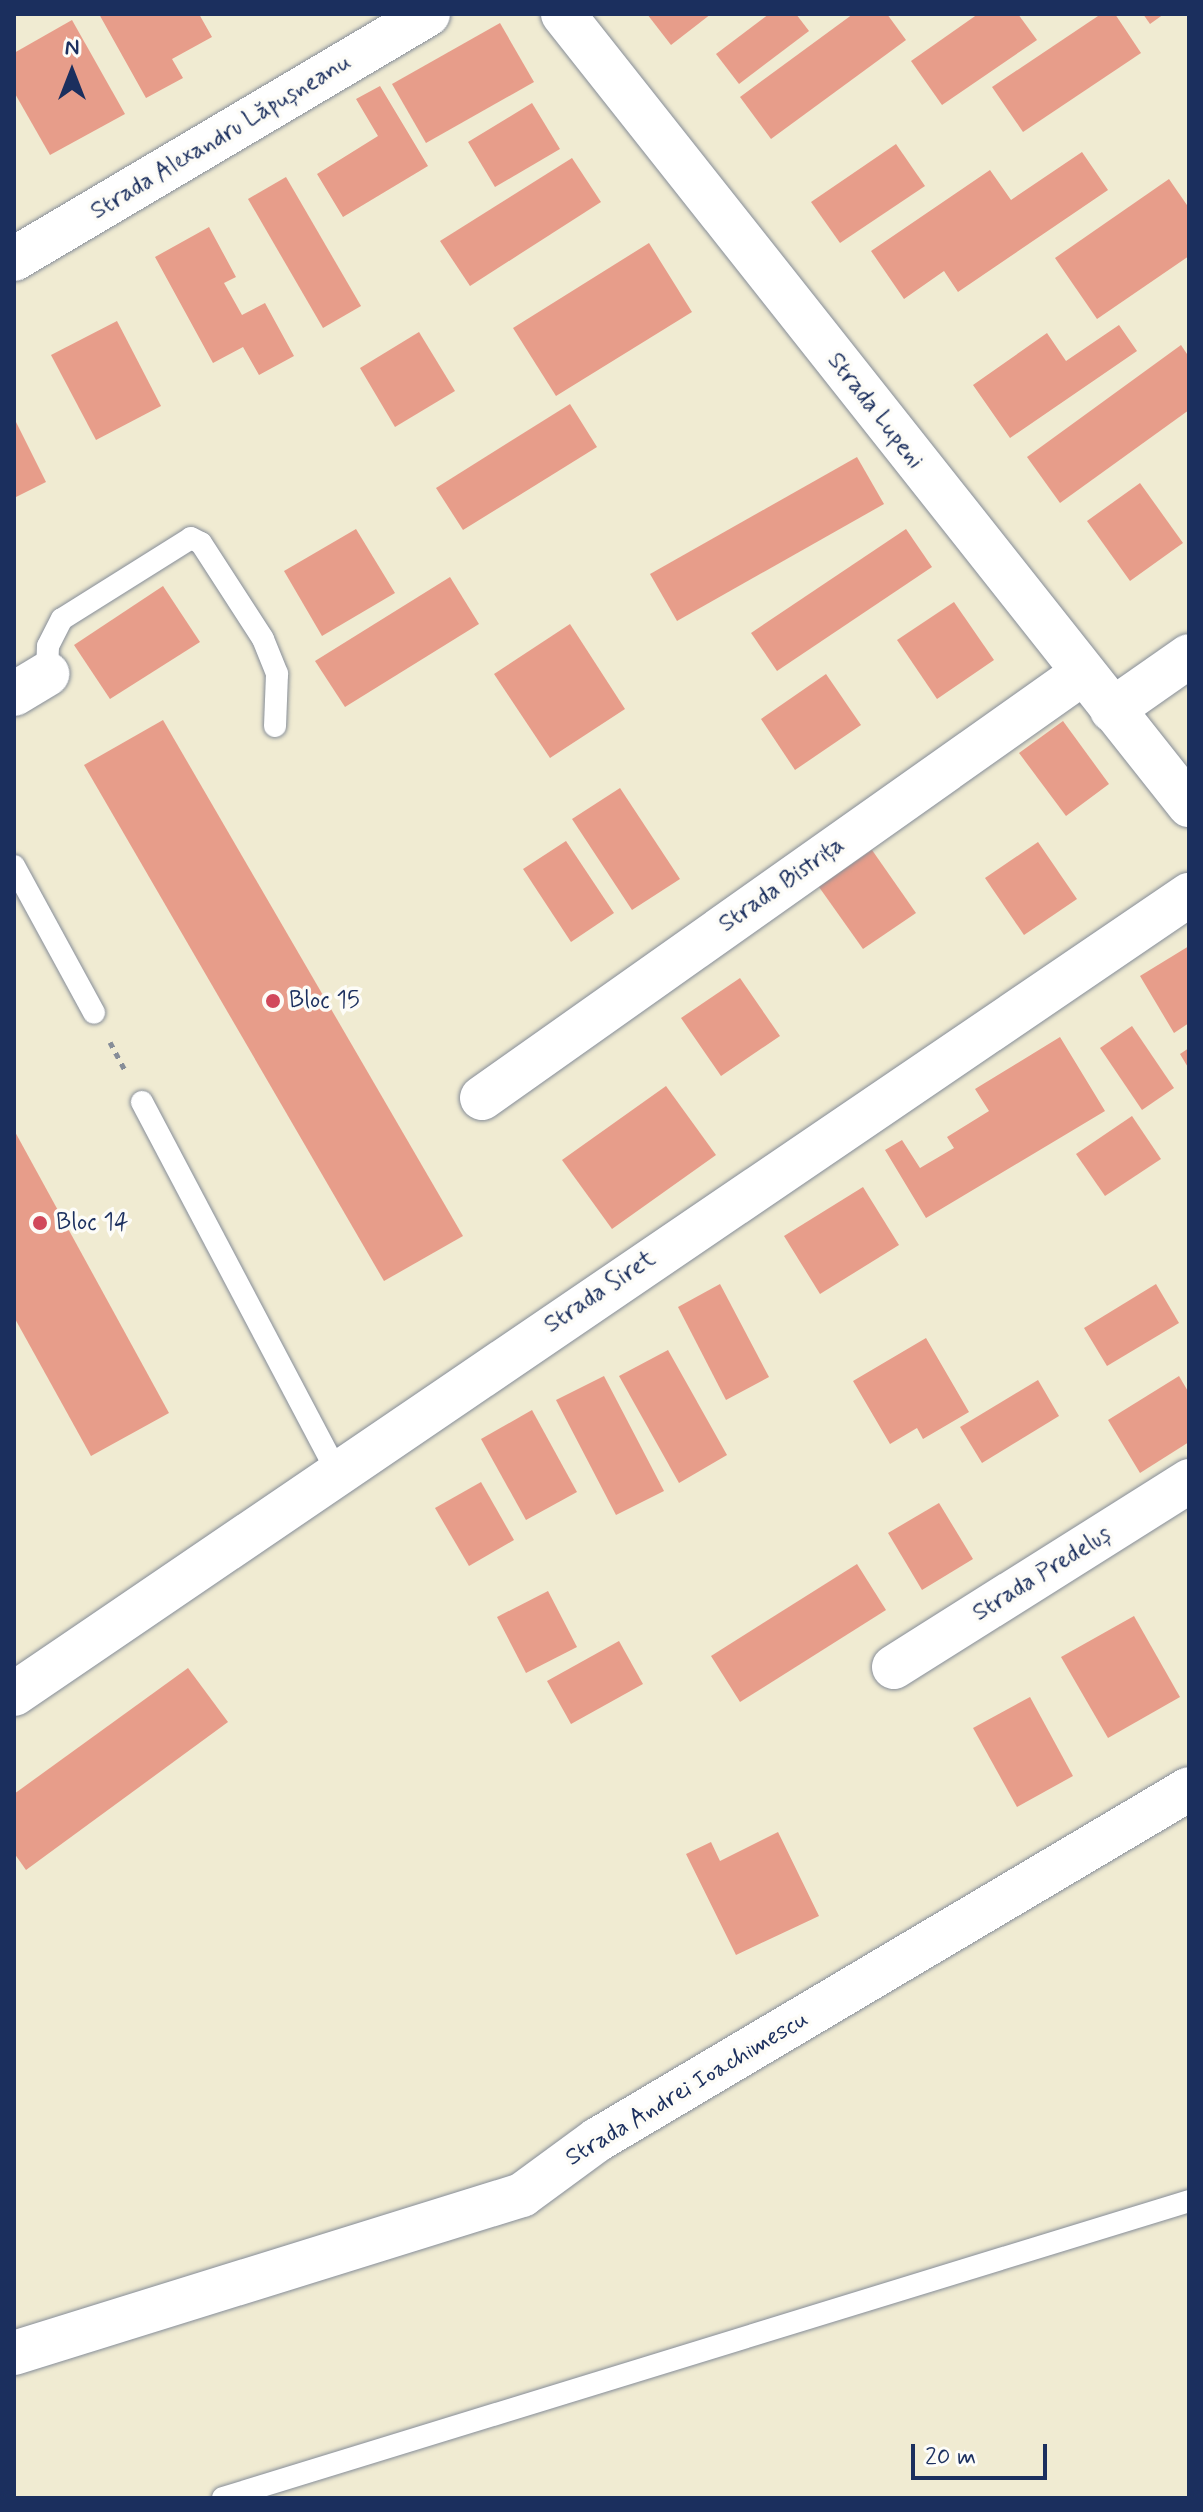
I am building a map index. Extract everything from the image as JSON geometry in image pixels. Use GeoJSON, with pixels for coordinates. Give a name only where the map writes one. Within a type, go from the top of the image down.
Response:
{"type":"FeatureCollection","features":[{"type":"Feature","properties":{"kind":"street","name":"Strada Alexandru Lăpușneanu"},"geometry":{"type":"LineString","coordinates":[[14,259],[428,14]]}},
{"type":"Feature","properties":{"kind":"street","name":"Strada Lupeni"},"geometry":{"type":"LineString","coordinates":[[563,14],[1189,805]]}},
{"type":"Feature","properties":{"kind":"street"},"geometry":{"type":"LineString","coordinates":[[1112,710],[1189,656]]}},
{"type":"Feature","properties":{"kind":"street","name":"Strada Bistrița"},"geometry":{"type":"LineString","coordinates":[[482,1098],[1083,673]]}},
{"type":"Feature","properties":{"kind":"street","name":"Strada Siret"},"geometry":{"type":"LineString","coordinates":[[14,1694],[336,1470],[1189,895]]}},
{"type":"Feature","properties":{"kind":"street","name":"Strada Predeluș"},"geometry":{"type":"LineString","coordinates":[[894,1667],[1189,1481]]}},
{"type":"Feature","properties":{"kind":"street","name":"Strada Andrei Ioachimescu"},"geometry":{"type":"LineString","coordinates":[[14,2353],[522,2195],[597,2140],[1189,1789]]}},
{"type":"Feature","properties":{"kind":"lane"},"geometry":{"type":"LineString","coordinates":[[30,684],[62,619],[191,538],[201,543],[263,639],[277,674],[275,726]]}},
{"type":"Feature","properties":{"kind":"lane"},"geometry":{"type":"LineString","coordinates":[[14,866],[94,1013]]}},
{"type":"Feature","properties":{"kind":"lane"},"geometry":{"type":"LineString","coordinates":[[142,1102],[336,1470]]}},
{"type":"Feature","properties":{"kind":"lane"},"geometry":{"type":"LineString","coordinates":[[223,2498],[1189,2201]]}},
{"type":"Feature","properties":{"kind":"path"},"geometry":{"type":"LineString","coordinates":[[94,1013],[142,1102]]}},
{"type":"Feature","properties":{"kind":"building"},"geometry":{"type":"Polygon","coordinates":[[[99,14],[199,14],[212,37],[172,59],[183,78],[146,98],[99,14]]]}},
{"type":"Feature","properties":{"kind":"building"},"geometry":{"type":"Polygon","coordinates":[[[647,14],[711,14],[671,45],[647,14]]]}},
{"type":"Feature","properties":{"kind":"building"},"geometry":{"type":"Polygon","coordinates":[[[769,14],[796,14],[809,31],[739,84],[716,54],[769,14]]]}},
{"type":"Feature","properties":{"kind":"building"},"geometry":{"type":"Polygon","coordinates":[[[853,14],[887,14],[906,40],[771,139],[740,97],[853,14]]]}},
{"type":"Feature","properties":{"kind":"building"},"geometry":{"type":"Polygon","coordinates":[[[978,14],[1018,14],[1037,40],[942,105],[911,61],[978,14]]]}},
{"type":"Feature","properties":{"kind":"building"},"geometry":{"type":"Polygon","coordinates":[[[1101,14],[1115,14],[1141,53],[1023,132],[992,87],[1101,14]]]}},
{"type":"Feature","properties":{"kind":"building"},"geometry":{"type":"Polygon","coordinates":[[[1143,14],[1164,14],[1150,24],[1143,14]]]}},
{"type":"Feature","properties":{"kind":"building"},"geometry":{"type":"Polygon","coordinates":[[[72,20],[125,114],[50,155],[14,92],[14,53],[72,20]]]}},
{"type":"Feature","properties":{"kind":"building"},"geometry":{"type":"Polygon","coordinates":[[[500,23],[534,82],[426,143],[392,84],[500,23]]]}},
{"type":"Feature","properties":{"kind":"building"},"geometry":{"type":"Polygon","coordinates":[[[380,86],[428,166],[343,217],[317,174],[378,136],[356,99],[380,86]]]}},
{"type":"Feature","properties":{"kind":"building"},"geometry":{"type":"Polygon","coordinates":[[[532,103],[560,149],[495,187],[468,142],[532,103]]]}},
{"type":"Feature","properties":{"kind":"building"},"geometry":{"type":"Polygon","coordinates":[[[896,144],[925,186],[840,243],[811,202],[896,144]]]}},
{"type":"Feature","properties":{"kind":"building"},"geometry":{"type":"Polygon","coordinates":[[[1082,152],[1108,190],[958,292],[944,271],[904,299],[871,251],[990,170],[1011,200],[1082,152]]]}},
{"type":"Feature","properties":{"kind":"building"},"geometry":{"type":"Polygon","coordinates":[[[572,158],[601,202],[470,286],[440,241],[572,158]]]}},
{"type":"Feature","properties":{"kind":"building"},"geometry":{"type":"Polygon","coordinates":[[[286,177],[361,306],[323,328],[248,199],[286,177]]]}},
{"type":"Feature","properties":{"kind":"building"},"geometry":{"type":"Polygon","coordinates":[[[1169,179],[1189,208],[1189,256],[1097,319],[1055,258],[1169,179]]]}},
{"type":"Feature","properties":{"kind":"building"},"geometry":{"type":"Polygon","coordinates":[[[209,227],[236,277],[224,283],[242,315],[265,303],[294,356],[259,375],[243,347],[213,363],[155,257],[209,227]]]}},
{"type":"Feature","properties":{"kind":"building"},"geometry":{"type":"Polygon","coordinates":[[[649,243],[692,312],[556,396],[513,328],[649,243]]]}},
{"type":"Feature","properties":{"kind":"building"},"geometry":{"type":"Polygon","coordinates":[[[117,321],[161,406],[96,440],[51,355],[117,321]]]}},
{"type":"Feature","properties":{"kind":"building"},"geometry":{"type":"Polygon","coordinates":[[[1119,325],[1137,351],[1010,438],[973,385],[1047,333],[1066,361],[1119,325]]]}},
{"type":"Feature","properties":{"kind":"building"},"geometry":{"type":"Polygon","coordinates":[[[419,332],[455,391],[395,427],[360,368],[419,332]]]}},
{"type":"Feature","properties":{"kind":"building"},"geometry":{"type":"Polygon","coordinates":[[[1181,345],[1189,357],[1189,410],[1060,503],[1027,457],[1181,345]]]}},
{"type":"Feature","properties":{"kind":"building"},"geometry":{"type":"Polygon","coordinates":[[[570,404],[597,447],[463,530],[436,488],[570,404]]]}},
{"type":"Feature","properties":{"kind":"building"},"geometry":{"type":"Polygon","coordinates":[[[14,418],[46,482],[14,498],[14,418]]]}},
{"type":"Feature","properties":{"kind":"building"},"geometry":{"type":"Polygon","coordinates":[[[857,457],[884,504],[677,621],[650,574],[857,457]]]}},
{"type":"Feature","properties":{"kind":"building"},"geometry":{"type":"Polygon","coordinates":[[[1140,483],[1183,543],[1130,581],[1087,521],[1140,483]]]}},
{"type":"Feature","properties":{"kind":"building"},"geometry":{"type":"Polygon","coordinates":[[[356,529],[395,593],[322,636],[284,571],[356,529]]]}},
{"type":"Feature","properties":{"kind":"building"},"geometry":{"type":"Polygon","coordinates":[[[906,529],[932,567],[777,671],[751,633],[906,529]]]}},
{"type":"Feature","properties":{"kind":"building"},"geometry":{"type":"Polygon","coordinates":[[[450,577],[479,624],[345,707],[315,661],[450,577]]]}},
{"type":"Feature","properties":{"kind":"building"},"geometry":{"type":"Polygon","coordinates":[[[163,586],[200,642],[110,699],[74,645],[163,586]]]}},
{"type":"Feature","properties":{"kind":"building"},"geometry":{"type":"Polygon","coordinates":[[[954,602],[994,660],[937,699],[897,640],[954,602]]]}},
{"type":"Feature","properties":{"kind":"building"},"geometry":{"type":"Polygon","coordinates":[[[570,624],[625,709],[550,758],[494,674],[570,624]]]}},
{"type":"Feature","properties":{"kind":"building"},"geometry":{"type":"Polygon","coordinates":[[[826,674],[861,725],[795,770],[761,719],[826,674]]]}},
{"type":"Feature","properties":{"kind":"building","name":"Bloc 15"},"geometry":{"type":"Polygon","coordinates":[[[163,720],[463,1236],[384,1281],[84,765],[163,720]]]}},
{"type":"Feature","properties":{"kind":"building"},"geometry":{"type":"Polygon","coordinates":[[[1063,721],[1109,784],[1066,816],[1019,753],[1063,721]]]}},
{"type":"Feature","properties":{"kind":"building"},"geometry":{"type":"Polygon","coordinates":[[[620,788],[680,879],[632,910],[572,819],[620,788]]]}},
{"type":"Feature","properties":{"kind":"building"},"geometry":{"type":"Polygon","coordinates":[[[566,841],[614,913],[571,942],[523,869],[566,841]]]}},
{"type":"Feature","properties":{"kind":"building"},"geometry":{"type":"Polygon","coordinates":[[[1038,842],[1077,899],[1024,935],[985,878],[1038,842]]]}},
{"type":"Feature","properties":{"kind":"building"},"geometry":{"type":"Polygon","coordinates":[[[872,850],[916,913],[863,949],[819,887],[872,850]]]}},
{"type":"Feature","properties":{"kind":"building"},"geometry":{"type":"Polygon","coordinates":[[[1189,946],[1189,1023],[1174,1033],[1140,976],[1189,946]]]}},
{"type":"Feature","properties":{"kind":"building"},"geometry":{"type":"Polygon","coordinates":[[[740,978],[780,1036],[721,1076],[681,1018],[740,978]]]}},
{"type":"Feature","properties":{"kind":"building"},"geometry":{"type":"Polygon","coordinates":[[[1132,1026],[1174,1088],[1142,1110],[1100,1048],[1132,1026]]]}},
{"type":"Feature","properties":{"kind":"building"},"geometry":{"type":"Polygon","coordinates":[[[1060,1037],[1105,1111],[926,1218],[885,1150],[902,1140],[920,1168],[954,1148],[947,1137],[989,1111],[975,1089],[1060,1037]]]}},
{"type":"Feature","properties":{"kind":"building"},"geometry":{"type":"Polygon","coordinates":[[[1189,1048],[1189,1069],[1180,1054],[1189,1048]]]}},
{"type":"Feature","properties":{"kind":"building"},"geometry":{"type":"Polygon","coordinates":[[[666,1086],[716,1155],[612,1229],[562,1160],[666,1086]]]}},
{"type":"Feature","properties":{"kind":"building"},"geometry":{"type":"Polygon","coordinates":[[[1132,1116],[1161,1159],[1105,1196],[1076,1154],[1132,1116]]]}},
{"type":"Feature","properties":{"kind":"building","name":"Bloc 14"},"geometry":{"type":"Polygon","coordinates":[[[14,1130],[169,1413],[91,1456],[14,1317],[14,1130]]]}},
{"type":"Feature","properties":{"kind":"building"},"geometry":{"type":"Polygon","coordinates":[[[863,1187],[899,1245],[820,1294],[784,1236],[863,1187]]]}},
{"type":"Feature","properties":{"kind":"building"},"geometry":{"type":"Polygon","coordinates":[[[720,1284],[769,1377],[726,1400],[678,1307],[720,1284]]]}},
{"type":"Feature","properties":{"kind":"building"},"geometry":{"type":"Polygon","coordinates":[[[1156,1284],[1179,1323],[1107,1366],[1084,1328],[1156,1284]]]}},
{"type":"Feature","properties":{"kind":"building"},"geometry":{"type":"Polygon","coordinates":[[[926,1338],[969,1412],[923,1439],[917,1428],[890,1444],[853,1381],[926,1338]]]}},
{"type":"Feature","properties":{"kind":"building"},"geometry":{"type":"Polygon","coordinates":[[[668,1350],[727,1455],[679,1483],[619,1376],[668,1350]]]}},
{"type":"Feature","properties":{"kind":"building"},"geometry":{"type":"Polygon","coordinates":[[[604,1376],[664,1491],[616,1515],[556,1400],[604,1376]]]}},
{"type":"Feature","properties":{"kind":"building"},"geometry":{"type":"Polygon","coordinates":[[[1179,1376],[1189,1393],[1189,1442],[1140,1473],[1108,1420],[1179,1376]]]}},
{"type":"Feature","properties":{"kind":"building"},"geometry":{"type":"Polygon","coordinates":[[[1038,1380],[1059,1416],[982,1463],[960,1427],[1038,1380]]]}},
{"type":"Feature","properties":{"kind":"building"},"geometry":{"type":"Polygon","coordinates":[[[532,1410],[577,1492],[526,1520],[481,1439],[532,1410]]]}},
{"type":"Feature","properties":{"kind":"building"},"geometry":{"type":"Polygon","coordinates":[[[481,1482],[514,1540],[469,1566],[435,1508],[481,1482]]]}},
{"type":"Feature","properties":{"kind":"building"},"geometry":{"type":"Polygon","coordinates":[[[939,1503],[973,1559],[922,1590],[888,1533],[939,1503]]]}},
{"type":"Feature","properties":{"kind":"building"},"geometry":{"type":"Polygon","coordinates":[[[857,1564],[886,1610],[740,1702],[711,1656],[857,1564]]]}},
{"type":"Feature","properties":{"kind":"building"},"geometry":{"type":"Polygon","coordinates":[[[548,1591],[577,1647],[526,1673],[497,1617],[548,1591]]]}},
{"type":"Feature","properties":{"kind":"building"},"geometry":{"type":"Polygon","coordinates":[[[1134,1616],[1180,1697],[1108,1738],[1061,1657],[1134,1616]]]}},
{"type":"Feature","properties":{"kind":"building"},"geometry":{"type":"Polygon","coordinates":[[[619,1641],[643,1684],[571,1724],[547,1681],[619,1641]]]}},
{"type":"Feature","properties":{"kind":"building"},"geometry":{"type":"Polygon","coordinates":[[[188,1668],[228,1722],[26,1870],[14,1853],[14,1794],[188,1668]]]}},
{"type":"Feature","properties":{"kind":"building"},"geometry":{"type":"Polygon","coordinates":[[[1030,1697],[1073,1776],[1017,1807],[973,1728],[1030,1697]]]}},
{"type":"Feature","properties":{"kind":"building"},"geometry":{"type":"Polygon","coordinates":[[[778,1832],[819,1916],[736,1955],[686,1854],[711,1842],[720,1861],[778,1832]]]}},
{"type":"Feature","properties":{"kind":"place","name":"Bloc 15"},"geometry":{"type":"Point","coordinates":[273,1001]}},
{"type":"Feature","properties":{"kind":"place","name":"Bloc 14"},"geometry":{"type":"Point","coordinates":[40,1223]}}]}
